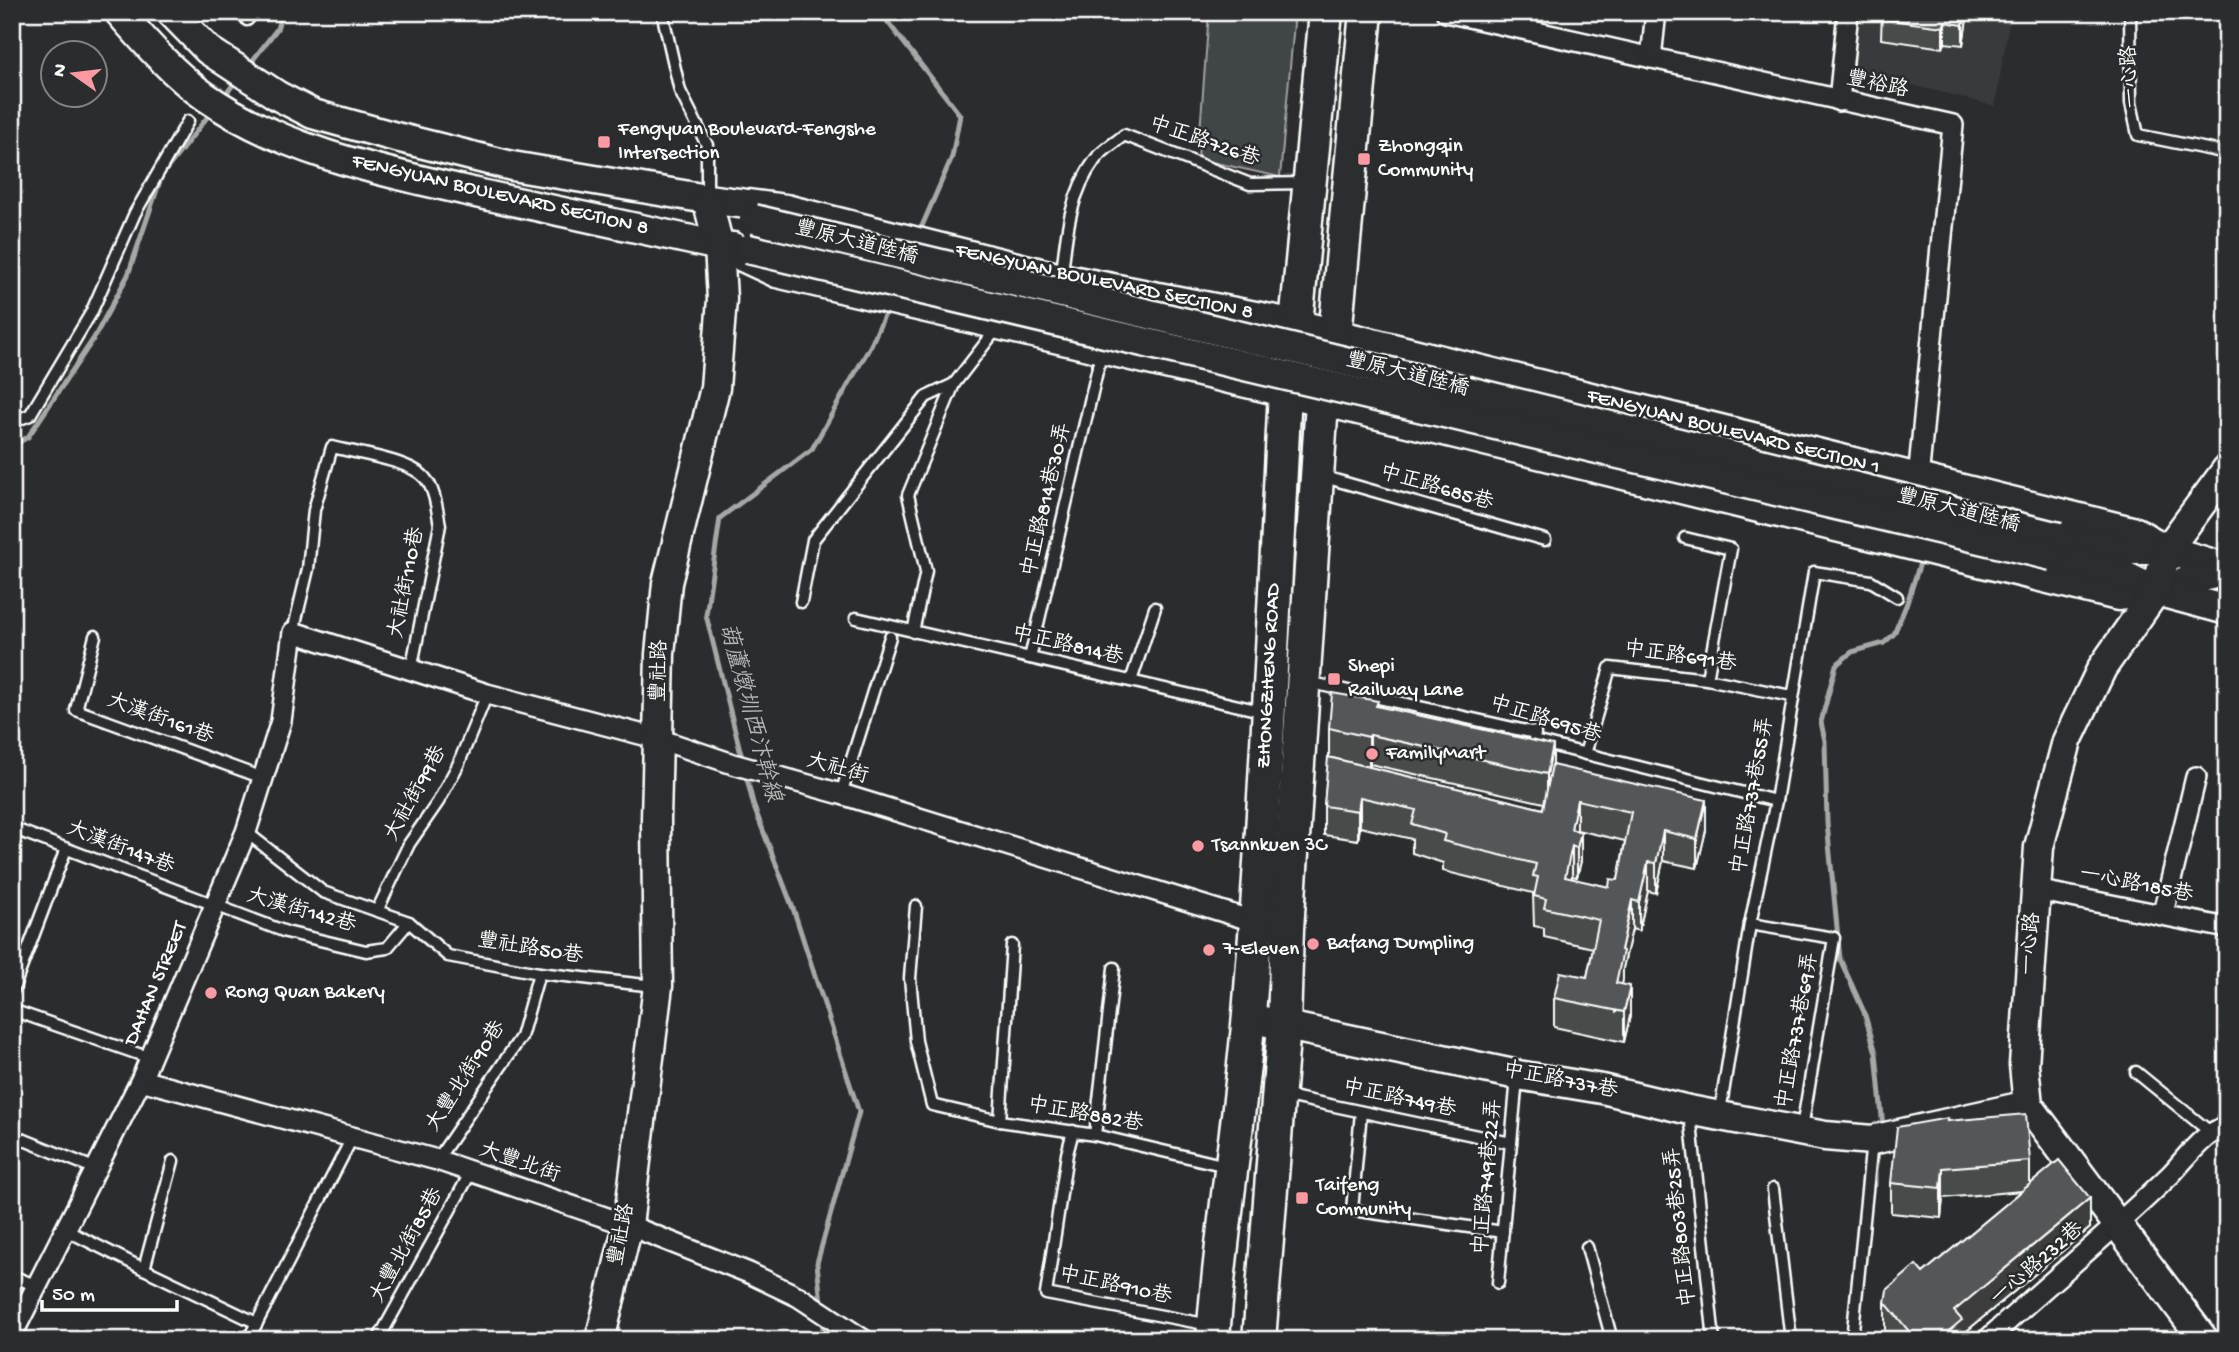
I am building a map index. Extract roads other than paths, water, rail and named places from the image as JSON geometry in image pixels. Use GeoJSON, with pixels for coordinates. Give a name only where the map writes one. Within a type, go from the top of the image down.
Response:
{"type":"FeatureCollection","features":[{"type":"Feature","properties":{"kind":"main road","name":"ZHONGZHENG ROAD"},"geometry":{"type":"LineString","coordinates":[[1214,1333],[1230,1167],[1249,1018],[1269,713],[1285,392],[1296,324],[1326,12]]}},
{"type":"Feature","properties":{"kind":"main road","name":"ZHONGZHENG ROAD"},"geometry":{"type":"LineString","coordinates":[[1259,1340],[1284,1025],[1287,929],[1322,402],[1335,335],[1366,12]]}},
{"type":"Feature","properties":{"kind":"street","name":"FENGYUAN BOULEVARD SECTION 8"},"geometry":{"type":"LineString","coordinates":[[119,12],[160,57],[206,97],[250,122],[362,167],[719,246],[748,248]]}},
{"type":"Feature","properties":{"kind":"street","name":"FENGYUAN BOULEVARD SECTION 8"},"geometry":{"type":"LineString","coordinates":[[171,12],[208,50],[278,96],[313,114],[512,166],[706,199],[786,209],[1060,290],[1296,324]]}},
{"type":"Feature","properties":{"kind":"street","name":"豐裕路"},"geometry":{"type":"LineString","coordinates":[[1446,12],[1952,125],[1918,479]]}},
{"type":"Feature","properties":{"kind":"street"},"geometry":{"type":"LineString","coordinates":[[1651,58],[1656,12]]}},
{"type":"Feature","properties":{"kind":"street"},"geometry":{"type":"LineString","coordinates":[[1839,100],[1848,12]]}},
{"type":"Feature","properties":{"kind":"street","name":"FENGYUAN BOULEVARD SECTION 8"},"geometry":{"type":"LineString","coordinates":[[706,199],[754,219]]}},
{"type":"Feature","properties":{"kind":"street","name":"豐社路"},"geometry":{"type":"LineString","coordinates":[[600,1340],[628,1225],[658,986],[656,820],[660,654],[667,583],[715,388],[722,299],[719,246],[706,199]]}},
{"type":"Feature","properties":{"kind":"street","name":"豐原大道陸橋"},"geometry":{"type":"LineString","coordinates":[[754,219],[1440,384],[2056,546]]}},
{"type":"Feature","properties":{"kind":"street","name":"FENGYUAN BOULEVARD SECTION 8"},"geometry":{"type":"LineString","coordinates":[[719,246],[777,273],[999,326],[1055,327],[1102,350],[1285,392]]}},
{"type":"Feature","properties":{"kind":"street","name":"豐原大道陸橋"},"geometry":{"type":"LineString","coordinates":[[748,248],[2056,546]]}},
{"type":"Feature","properties":{"kind":"street","name":"FENGYUAN BOULEVARD SECTION 1"},"geometry":{"type":"LineString","coordinates":[[1296,324],[2136,532],[2167,550],[2227,569]]}},
{"type":"Feature","properties":{"kind":"street"},"geometry":{"type":"LineString","coordinates":[[1285,392],[2118,596],[2155,591],[2227,569]]}},
{"type":"Feature","properties":{"kind":"street"},"geometry":{"type":"LineString","coordinates":[[2167,550],[2227,469]]}},
{"type":"Feature","properties":{"kind":"street","name":"FENGYUAN BOULEVARD SECTION 1"},"geometry":{"type":"LineString","coordinates":[[2056,546],[2167,550]]}},
{"type":"Feature","properties":{"kind":"street"},"geometry":{"type":"LineString","coordinates":[[2056,546],[2155,591],[2227,611]]}},
{"type":"Feature","properties":{"kind":"street","name":"一心路"},"geometry":{"type":"LineString","coordinates":[[2028,1105],[2024,1065],[2039,847],[2067,741],[2102,668],[2155,591],[2167,550]]}},
{"type":"Feature","properties":{"kind":"street","name":"大社街"},"geometry":{"type":"LineString","coordinates":[[293,632],[487,694],[659,739],[1256,923],[1287,929]]}},
{"type":"Feature","properties":{"kind":"street","name":"DAHAN STREET"},"geometry":{"type":"LineString","coordinates":[[12,1335],[141,1080],[246,832],[281,721],[293,632]]}},
{"type":"Feature","properties":{"kind":"street"},"geometry":{"type":"LineString","coordinates":[[2163,914],[2196,778]]}},
{"type":"Feature","properties":{"kind":"street","name":"一心路185巷"},"geometry":{"type":"LineString","coordinates":[[2036,890],[2227,928]]}},
{"type":"Feature","properties":{"kind":"street","name":"中正路737巷"},"geometry":{"type":"LineString","coordinates":[[1249,1018],[1518,1075],[1602,1089],[1719,1116],[1801,1132],[1872,1140],[2028,1105]]}},
{"type":"Feature","properties":{"kind":"street","name":"大豐北街"},"geometry":{"type":"LineString","coordinates":[[141,1080],[437,1160],[628,1225],[750,1273],[799,1297],[864,1340]]}},
{"type":"Feature","properties":{"kind":"street"},"geometry":{"type":"LineString","coordinates":[[2028,1105],[2204,1340]]}},
{"type":"Feature","properties":{"kind":"street","name":"一心路232巷"},"geometry":{"type":"LineString","coordinates":[[1987,1340],[2119,1225],[2219,1130]]}},
{"type":"Feature","properties":{"kind":"lane","name":"豐社路"},"geometry":{"type":"LineString","coordinates":[[662,12],[680,91],[707,145],[706,199]]}},
{"type":"Feature","properties":{"kind":"lane","name":"一心路"},"geometry":{"type":"LineString","coordinates":[[2130,12],[2131,103],[2138,135],[2227,153]]}},
{"type":"Feature","properties":{"kind":"lane"},"geometry":{"type":"LineString","coordinates":[[12,422],[30,415],[91,313],[135,213],[188,121]]}},
{"type":"Feature","properties":{"kind":"lane","name":"中正路726巷"},"geometry":{"type":"LineString","coordinates":[[1060,290],[1067,225],[1075,197],[1096,159],[1124,135],[1250,184],[1309,183]]}},
{"type":"Feature","properties":{"kind":"lane"},"geometry":{"type":"LineString","coordinates":[[914,632],[926,571],[908,495],[954,384],[999,326]]}},
{"type":"Feature","properties":{"kind":"lane","name":"中正路814巷30弄"},"geometry":{"type":"LineString","coordinates":[[1030,658],[1102,350]]}},
{"type":"Feature","properties":{"kind":"lane"},"geometry":{"type":"LineString","coordinates":[[801,602],[813,540],[926,397],[954,384]]}},
{"type":"Feature","properties":{"kind":"lane","name":"大社街110巷"},"geometry":{"type":"LineString","coordinates":[[293,632],[308,569],[314,510],[332,447],[409,467],[425,478],[436,503],[440,524],[411,670]]}},
{"type":"Feature","properties":{"kind":"lane","name":"中正路685巷"},"geometry":{"type":"LineString","coordinates":[[1317,475],[1545,540]]}},
{"type":"Feature","properties":{"kind":"lane"},"geometry":{"type":"LineString","coordinates":[[1685,538],[1731,549],[1707,679]]}},
{"type":"Feature","properties":{"kind":"lane","name":"中正路737巷55弄"},"geometry":{"type":"LineString","coordinates":[[1719,1116],[1750,924],[1776,801],[1791,696],[1814,572],[1871,581],[1897,597]]}},
{"type":"Feature","properties":{"kind":"lane"},"geometry":{"type":"LineString","coordinates":[[1131,681],[1156,608]]}},
{"type":"Feature","properties":{"kind":"lane","name":"中正路814巷"},"geometry":{"type":"LineString","coordinates":[[856,618],[1269,713]]}},
{"type":"Feature","properties":{"kind":"lane","name":"大漢街161巷"},"geometry":{"type":"LineString","coordinates":[[94,636],[76,710],[262,778]]}},
{"type":"Feature","properties":{"kind":"lane"},"geometry":{"type":"LineString","coordinates":[[841,794],[890,637]]}},
{"type":"Feature","properties":{"kind":"lane","name":"中正路691巷"},"geometry":{"type":"LineString","coordinates":[[1585,754],[1610,668],[1707,679],[1791,696]]}},
{"type":"Feature","properties":{"kind":"lane","name":"中正路695巷"},"geometry":{"type":"LineString","coordinates":[[1303,681],[1535,733],[1534,741],[1776,801]]}},
{"type":"Feature","properties":{"kind":"lane","name":"大社街99巷"},"geometry":{"type":"LineString","coordinates":[[377,911],[409,844],[438,802],[458,765],[487,694]]}},
{"type":"Feature","properties":{"kind":"lane","name":"大漢街147巷"},"geometry":{"type":"LineString","coordinates":[[12,828],[214,905]]}},
{"type":"Feature","properties":{"kind":"lane"},"geometry":{"type":"LineString","coordinates":[[246,832],[323,892],[409,922]]}},
{"type":"Feature","properties":{"kind":"lane"},"geometry":{"type":"LineString","coordinates":[[12,992],[66,849]]}},
{"type":"Feature","properties":{"kind":"lane","name":"大漢街142巷"},"geometry":{"type":"LineString","coordinates":[[214,905],[286,932],[366,951],[387,948],[409,922]]}},
{"type":"Feature","properties":{"kind":"lane","name":"中正路882巷"},"geometry":{"type":"LineString","coordinates":[[916,906],[910,978],[916,1041],[932,1105],[1000,1121],[1095,1135],[1230,1167]]}},
{"type":"Feature","properties":{"kind":"lane","name":"豐社路50巷"},"geometry":{"type":"LineString","coordinates":[[409,922],[448,956],[539,973],[658,986]]}},
{"type":"Feature","properties":{"kind":"lane","name":"中正路737巷69弄"},"geometry":{"type":"LineString","coordinates":[[1750,924],[1834,938],[1801,1132]]}},
{"type":"Feature","properties":{"kind":"lane"},"geometry":{"type":"LineString","coordinates":[[1000,1121],[1013,945]]}},
{"type":"Feature","properties":{"kind":"lane"},"geometry":{"type":"LineString","coordinates":[[1095,1135],[1114,968]]}},
{"type":"Feature","properties":{"kind":"lane","name":"大豐北街90巷"},"geometry":{"type":"LineString","coordinates":[[437,1160],[521,1037],[539,973]]}},
{"type":"Feature","properties":{"kind":"lane"},"geometry":{"type":"LineString","coordinates":[[12,1010],[150,1058]]}},
{"type":"Feature","properties":{"kind":"lane"},"geometry":{"type":"LineString","coordinates":[[2136,1072],[2219,1130]]}},
{"type":"Feature","properties":{"kind":"lane","name":"中正路749巷22弄"},"geometry":{"type":"LineString","coordinates":[[1498,1283],[1518,1075]]}},
{"type":"Feature","properties":{"kind":"lane","name":"中正路749巷"},"geometry":{"type":"LineString","coordinates":[[1278,1094],[1511,1143]]}},
{"type":"Feature","properties":{"kind":"lane","name":"中正路803巷25弄"},"geometry":{"type":"LineString","coordinates":[[1689,1110],[1714,1340]]}},
{"type":"Feature","properties":{"kind":"lane"},"geometry":{"type":"LineString","coordinates":[[1362,1112],[1352,1210],[1503,1232]]}},
{"type":"Feature","properties":{"kind":"lane","name":"中正路910巷"},"geometry":{"type":"LineString","coordinates":[[1073,1131],[1067,1154],[1046,1294],[1214,1333]]}},
{"type":"Feature","properties":{"kind":"lane"},"geometry":{"type":"LineString","coordinates":[[12,1135],[96,1169]]}},
{"type":"Feature","properties":{"kind":"lane"},"geometry":{"type":"LineString","coordinates":[[248,1340],[352,1138]]}},
{"type":"Feature","properties":{"kind":"lane"},"geometry":{"type":"LineString","coordinates":[[1852,1340],[1872,1140]]}},
{"type":"Feature","properties":{"kind":"lane"},"geometry":{"type":"LineString","coordinates":[[144,1269],[173,1161]]}},
{"type":"Feature","properties":{"kind":"lane","name":"大豐北街85巷"},"geometry":{"type":"LineString","coordinates":[[378,1340],[471,1172]]}},
{"type":"Feature","properties":{"kind":"lane"},"geometry":{"type":"LineString","coordinates":[[1773,1189],[1791,1340]]}},
{"type":"Feature","properties":{"kind":"lane"},"geometry":{"type":"LineString","coordinates":[[66,1230],[257,1323]]}},
{"type":"Feature","properties":{"kind":"lane"},"geometry":{"type":"LineString","coordinates":[[1587,1247],[1612,1340]]}},
{"type":"Feature","properties":{"kind":"lane"},"geometry":{"type":"LineString","coordinates":[[12,1276],[38,1286]]}},
{"type":"Feature","properties":{"kind":"waterway"},"geometry":{"type":"LineString","coordinates":[[249,65],[277,29],[282,12]]}},
{"type":"Feature","properties":{"kind":"waterway","name":"葫蘆燉圳西汴幹線"},"geometry":{"type":"LineString","coordinates":[[880,12],[960,115],[952,157],[919,233]]}},
{"type":"Feature","properties":{"kind":"waterway"},"geometry":{"type":"LineString","coordinates":[[223,98],[238,78]]}},
{"type":"Feature","properties":{"kind":"waterway"},"geometry":{"type":"LineString","coordinates":[[12,446],[28,437],[94,338],[128,275],[162,175],[212,111]]}},
{"type":"Feature","properties":{"kind":"waterway","name":"葫蘆燉圳西汴幹線"},"geometry":{"type":"LineString","coordinates":[[743,762],[706,615],[720,518],[812,449],[871,345],[888,307]]}},
{"type":"Feature","properties":{"kind":"waterway"},"geometry":{"type":"LineString","coordinates":[[1883,1128],[1876,1053],[1864,1012],[1840,959],[1827,823],[1825,741],[1821,722],[1836,665],[1852,652],[1884,643],[1894,634],[1921,560]]}},
{"type":"Feature","properties":{"kind":"waterway","name":"葫蘆燉圳西汴幹線"},"geometry":{"type":"LineString","coordinates":[[745,771],[754,807],[794,911],[859,1112],[817,1263],[821,1304]]}},
{"type":"Feature","properties":{"kind":"waterway"},"geometry":{"type":"LineString","coordinates":[[1875,1185],[1879,1148]]}},
{"type":"Feature","properties":{"kind":"waterway","name":"葫蘆燉圳西汴幹線"},"geometry":{"type":"LineString","coordinates":[[822,1317],[824,1340]]}},
{"type":"Feature","properties":{"kind":"place","name":"Fengyuan Boulevard-Fengshe Intersection"},"geometry":{"type":"Point","coordinates":[604,142]}},
{"type":"Feature","properties":{"kind":"place","name":"Zhongqin Community"},"geometry":{"type":"Point","coordinates":[1364,159]}},
{"type":"Feature","properties":{"kind":"place","name":"Shepi Railway Lane"},"geometry":{"type":"Point","coordinates":[1334,679]}},
{"type":"Feature","properties":{"kind":"place","name":"FamilyMart"},"geometry":{"type":"Point","coordinates":[1372,754]}},
{"type":"Feature","properties":{"kind":"place","name":"Tsannkuen 3C"},"geometry":{"type":"Point","coordinates":[1198,846]}},
{"type":"Feature","properties":{"kind":"place","name":"Bafang Dumpling"},"geometry":{"type":"Point","coordinates":[1313,944]}},
{"type":"Feature","properties":{"kind":"place","name":"7-Eleven"},"geometry":{"type":"Point","coordinates":[1209,950]}},
{"type":"Feature","properties":{"kind":"place","name":"Rong Quan Bakery"},"geometry":{"type":"Point","coordinates":[211,993]}},
{"type":"Feature","properties":{"kind":"place","name":"Taifeng Community"},"geometry":{"type":"Point","coordinates":[1302,1198]}}]}
